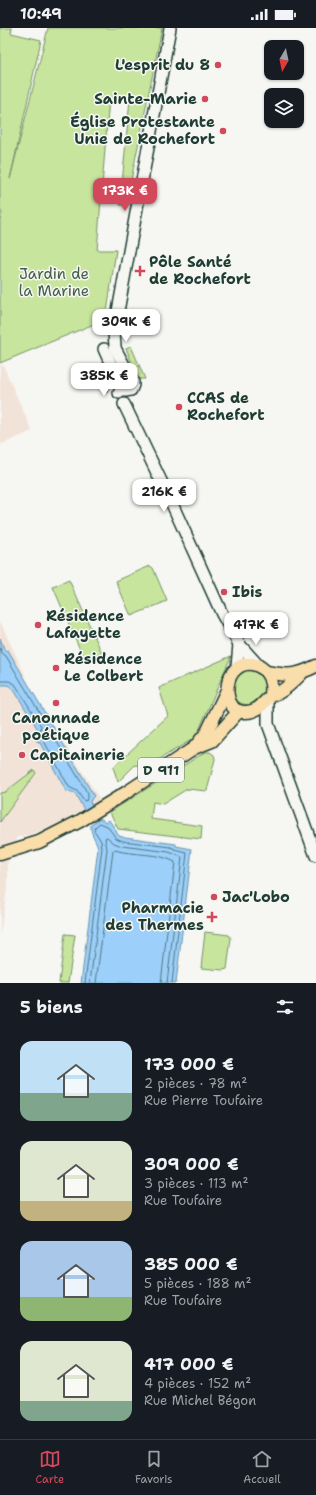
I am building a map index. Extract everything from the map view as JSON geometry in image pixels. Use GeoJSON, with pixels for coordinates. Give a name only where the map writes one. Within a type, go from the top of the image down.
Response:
{"type":"FeatureCollection","features":[{"type":"Feature","properties":{"kind":"main road"},"geometry":{"type":"LineString","coordinates":[[170,28],[114,333],[110,346],[125,391],[173,506],[222,614],[239,644],[266,672],[272,684],[268,724],[316,856]]}},
{"type":"Feature","properties":{"kind":"main road"},"geometry":{"type":"LineString","coordinates":[[237,667],[239,644]]}},
{"type":"Feature","properties":{"kind":"main road"},"geometry":{"type":"LineString","coordinates":[[257,664],[249,663],[237,667],[230,674],[227,690],[231,705],[259,715],[268,724]]}},
{"type":"Feature","properties":{"kind":"main road"},"geometry":{"type":"LineString","coordinates":[[245,711],[258,708],[293,683],[301,674],[316,666]]}},
{"type":"Feature","properties":{"kind":"main road"},"geometry":{"type":"LineString","coordinates":[[266,672],[285,675],[301,674]]}},
{"type":"Feature","properties":{"kind":"main road","name":"D 911"},"geometry":{"type":"LineString","coordinates":[[194,748],[207,732],[227,690]]}},
{"type":"Feature","properties":{"kind":"main road","name":"D 911"},"geometry":{"type":"LineString","coordinates":[[0,854],[39,842],[80,821],[194,748],[212,741],[245,711]]}},
{"type":"Feature","properties":{"kind":"shaded area"},"geometry":{"type":"Polygon","coordinates":[[[3,365],[32,431],[0,445],[0,366],[3,365]]]}},
{"type":"Feature","properties":{"kind":"shaded area"},"geometry":{"type":"Polygon","coordinates":[[[0,621],[34,695],[102,803],[47,830],[29,836],[18,837],[8,858],[8,882],[0,935],[0,621]]]}},
{"type":"Feature","properties":{"kind":"green space","name":"Jardin de la Marine"},"geometry":{"type":"Polygon","coordinates":[[[0,28],[12,28],[11,33],[41,40],[10,179],[48,28],[162,28],[126,205],[120,205],[130,99],[109,98],[97,250],[116,250],[106,319],[0,363],[0,220],[2,212],[0,211],[0,28]]]}},
{"type":"Feature","properties":{"kind":"green space"},"geometry":{"type":"Polygon","coordinates":[[[131,346],[145,379],[138,379],[126,348],[131,346]]]}},
{"type":"Feature","properties":{"kind":"green space"},"geometry":{"type":"Polygon","coordinates":[[[105,364],[110,378],[107,393],[96,367],[105,364]]]}},
{"type":"Feature","properties":{"kind":"green space"},"geometry":{"type":"Polygon","coordinates":[[[150,566],[153,568],[167,601],[131,616],[116,581],[150,566]]]}},
{"type":"Feature","properties":{"kind":"green space"},"geometry":{"type":"Polygon","coordinates":[[[69,580],[102,653],[85,661],[53,587],[69,580]]]}},
{"type":"Feature","properties":{"kind":"green space"},"geometry":{"type":"Polygon","coordinates":[[[231,656],[196,737],[148,766],[135,765],[118,782],[113,767],[168,716],[159,688],[231,656]]]}},
{"type":"Feature","properties":{"kind":"green space"},"geometry":{"type":"Polygon","coordinates":[[[248,668],[261,675],[267,689],[263,696],[249,705],[242,704],[237,701],[233,693],[233,688],[239,671],[248,668]]]}},
{"type":"Feature","properties":{"kind":"green space"},"geometry":{"type":"Polygon","coordinates":[[[205,752],[210,752],[214,755],[215,759],[207,791],[187,789],[163,804],[153,802],[151,819],[202,826],[201,839],[118,829],[110,812],[205,752]]]}},
{"type":"Feature","properties":{"kind":"green space"},"geometry":{"type":"Polygon","coordinates":[[[34,770],[36,773],[0,822],[0,793],[5,792],[34,770]]]}},
{"type":"Feature","properties":{"kind":"green space"},"geometry":{"type":"Polygon","coordinates":[[[205,932],[229,935],[231,938],[227,969],[201,968],[205,932]]]}},
{"type":"Feature","properties":{"kind":"green space"},"geometry":{"type":"Polygon","coordinates":[[[65,934],[75,935],[68,983],[59,983],[65,934]]]}},
{"type":"Feature","properties":{"kind":"water"},"geometry":{"type":"Polygon","coordinates":[[[0,638],[5,651],[8,650],[94,796],[90,802],[93,807],[85,811],[75,794],[66,791],[40,743],[38,743],[34,736],[37,728],[14,690],[8,685],[0,685],[0,638]]]}},
{"type":"Feature","properties":{"kind":"water"},"geometry":{"type":"Polygon","coordinates":[[[100,818],[106,822],[109,820],[119,835],[176,844],[176,846],[192,849],[176,983],[81,983],[98,848],[91,831],[91,825],[100,818]]]}},
{"type":"Feature","properties":{"kind":"place","name":"L'esprit du 8"},"geometry":{"type":"Point","coordinates":[218,65]}},
{"type":"Feature","properties":{"kind":"place","name":"Sainte-Marie"},"geometry":{"type":"Point","coordinates":[205,99]}},
{"type":"Feature","properties":{"kind":"place","name":"Église Protestante Unie de Rochefort"},"geometry":{"type":"Point","coordinates":[223,131]}},
{"type":"Feature","properties":{"kind":"place","name":"Pôle Santé de Rochefort"},"geometry":{"type":"Point","coordinates":[140,271]}},
{"type":"Feature","properties":{"kind":"place","name":"CCAS de Rochefort"},"geometry":{"type":"Point","coordinates":[179,407]}},
{"type":"Feature","properties":{"kind":"place","name":"Ibis"},"geometry":{"type":"Point","coordinates":[224,592]}},
{"type":"Feature","properties":{"kind":"place","name":"Résidence Lafayette"},"geometry":{"type":"Point","coordinates":[38,625]}},
{"type":"Feature","properties":{"kind":"place","name":"Résidence Le Colbert"},"geometry":{"type":"Point","coordinates":[56,668]}},
{"type":"Feature","properties":{"kind":"place","name":"Canonnade poétique"},"geometry":{"type":"Point","coordinates":[56,703]}},
{"type":"Feature","properties":{"kind":"place","name":"Capitainerie"},"geometry":{"type":"Point","coordinates":[22,755]}},
{"type":"Feature","properties":{"kind":"place","name":"Jac'Lobo"},"geometry":{"type":"Point","coordinates":[214,897]}},
{"type":"Feature","properties":{"kind":"place","name":"Pharmacie des Thermes"},"geometry":{"type":"Point","coordinates":[212,917]}}]}
